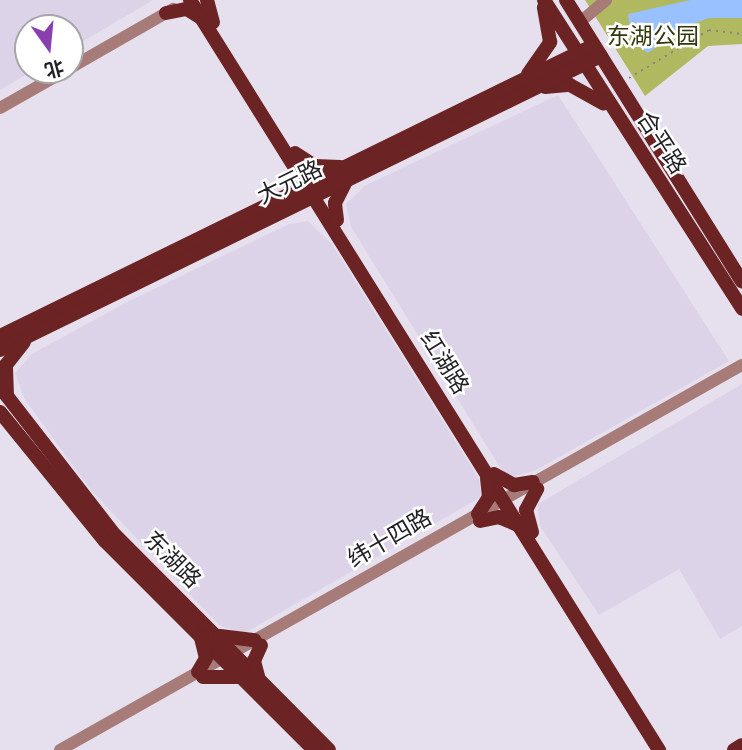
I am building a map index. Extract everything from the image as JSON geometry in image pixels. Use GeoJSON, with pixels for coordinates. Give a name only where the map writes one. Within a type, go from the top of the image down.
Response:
{"type":"FeatureCollection","features":[{"type":"Feature","properties":{"kind":"main road","name":"红湖路"},"geometry":{"type":"LineString","coordinates":[[189,0],[207,21],[667,750]]}},
{"type":"Feature","properties":{"kind":"main road","name":"红湖路"},"geometry":{"type":"LineString","coordinates":[[199,0],[207,21]]}},
{"type":"Feature","properties":{"kind":"main road"},"geometry":{"type":"LineString","coordinates":[[207,0],[207,21]]}},
{"type":"Feature","properties":{"kind":"main road"},"geometry":{"type":"LineString","coordinates":[[524,87],[550,42],[543,0]]}},
{"type":"Feature","properties":{"kind":"main road","name":"合平路"},"geometry":{"type":"LineString","coordinates":[[543,0],[742,309]]}},
{"type":"Feature","properties":{"kind":"main road","name":"合平路"},"geometry":{"type":"LineString","coordinates":[[566,0],[742,282]]}},
{"type":"Feature","properties":{"kind":"main road"},"geometry":{"type":"LineString","coordinates":[[168,4],[187,9],[207,21]]}},
{"type":"Feature","properties":{"kind":"main road","name":"大元路"},"geometry":{"type":"LineString","coordinates":[[0,350],[27,330],[598,50]]}},
{"type":"Feature","properties":{"kind":"main road"},"geometry":{"type":"LineString","coordinates":[[524,87],[570,85],[593,94],[615,115]]}},
{"type":"Feature","properties":{"kind":"main road"},"geometry":{"type":"LineString","coordinates":[[293,157],[315,166],[349,172],[337,195],[334,222],[305,211],[276,208],[291,184],[293,157]]}},
{"type":"Feature","properties":{"kind":"main road"},"geometry":{"type":"LineString","coordinates":[[0,330],[27,330]]}},
{"type":"Feature","properties":{"kind":"main road"},"geometry":{"type":"LineString","coordinates":[[3,395],[6,365],[27,330]]}},
{"type":"Feature","properties":{"kind":"main road","name":"大元路"},"geometry":{"type":"LineString","coordinates":[[0,336],[27,330]]}},
{"type":"Feature","properties":{"kind":"main road","name":"东湖路"},"geometry":{"type":"LineString","coordinates":[[3,395],[84,500],[205,633]]}},
{"type":"Feature","properties":{"kind":"main road","name":"东湖路"},"geometry":{"type":"LineString","coordinates":[[0,412],[96,530],[230,658],[261,681],[329,750]]}},
{"type":"Feature","properties":{"kind":"main road"},"geometry":{"type":"LineString","coordinates":[[490,473],[514,485],[535,486],[526,510],[527,530],[506,518],[479,517],[489,497],[490,473]]}},
{"type":"Feature","properties":{"kind":"main road","name":"红湖路"},"geometry":{"type":"LineString","coordinates":[[527,530],[659,750]]}},
{"type":"Feature","properties":{"kind":"main road"},"geometry":{"type":"LineString","coordinates":[[243,679],[223,673],[201,675],[206,658],[205,633],[238,643],[258,642],[254,660],[261,681]]}},
{"type":"Feature","properties":{"kind":"main road","name":"东湖路"},"geometry":{"type":"LineString","coordinates":[[230,658],[243,679],[314,750]]}},
{"type":"Feature","properties":{"kind":"main road"},"geometry":{"type":"LineString","coordinates":[[734,750],[742,745]]}},
{"type":"Feature","properties":{"kind":"street"},"geometry":{"type":"LineString","coordinates":[[84,51],[168,4],[189,0]]}},
{"type":"Feature","properties":{"kind":"street"},"geometry":{"type":"LineString","coordinates":[[580,22],[606,0]]}},
{"type":"Feature","properties":{"kind":"street"},"geometry":{"type":"LineString","coordinates":[[84,59],[168,4]]}},
{"type":"Feature","properties":{"kind":"street"},"geometry":{"type":"LineString","coordinates":[[0,100],[27,84]]}},
{"type":"Feature","properties":{"kind":"street"},"geometry":{"type":"LineString","coordinates":[[0,108],[42,84]]}},
{"type":"Feature","properties":{"kind":"street","name":"纬十四路"},"geometry":{"type":"LineString","coordinates":[[535,486],[742,365]]}},
{"type":"Feature","properties":{"kind":"street","name":"纬十四路"},"geometry":{"type":"LineString","coordinates":[[75,750],[230,658],[479,517],[742,373]]}},
{"type":"Feature","properties":{"kind":"street","name":"纬十四路"},"geometry":{"type":"LineString","coordinates":[[60,750],[201,675]]}},
{"type":"Feature","properties":{"kind":"path"},"geometry":{"type":"LineString","coordinates":[[629,78],[709,30],[742,34]]}},
{"type":"Feature","properties":{"kind":"shaded area"},"geometry":{"type":"Polygon","coordinates":[[[0,0],[153,0],[84,41],[84,14],[14,14],[14,82],[0,90],[0,0]]]}},
{"type":"Feature","properties":{"kind":"shaded area"},"geometry":{"type":"Polygon","coordinates":[[[558,95],[729,361],[536,470],[513,477],[501,469],[351,227],[346,204],[366,185],[558,95]]]}},
{"type":"Feature","properties":{"kind":"shaded area"},"geometry":{"type":"Polygon","coordinates":[[[308,221],[332,244],[479,479],[481,497],[243,634],[219,625],[90,489],[24,398],[15,373],[32,354],[123,304],[289,224],[308,221]]]}},
{"type":"Feature","properties":{"kind":"shaded area"},"geometry":{"type":"Polygon","coordinates":[[[742,384],[742,626],[720,639],[679,569],[599,615],[540,526],[538,504],[742,384]]]}},
{"type":"Feature","properties":{"kind":"green space","name":"东湖公园"},"geometry":{"type":"Polygon","coordinates":[[[585,0],[742,0],[742,44],[708,46],[645,96],[585,0]]]}},
{"type":"Feature","properties":{"kind":"water"},"geometry":{"type":"Polygon","coordinates":[[[690,0],[742,0],[742,18],[709,18],[681,28],[648,53],[632,42],[628,14],[690,0]]]}}]}
